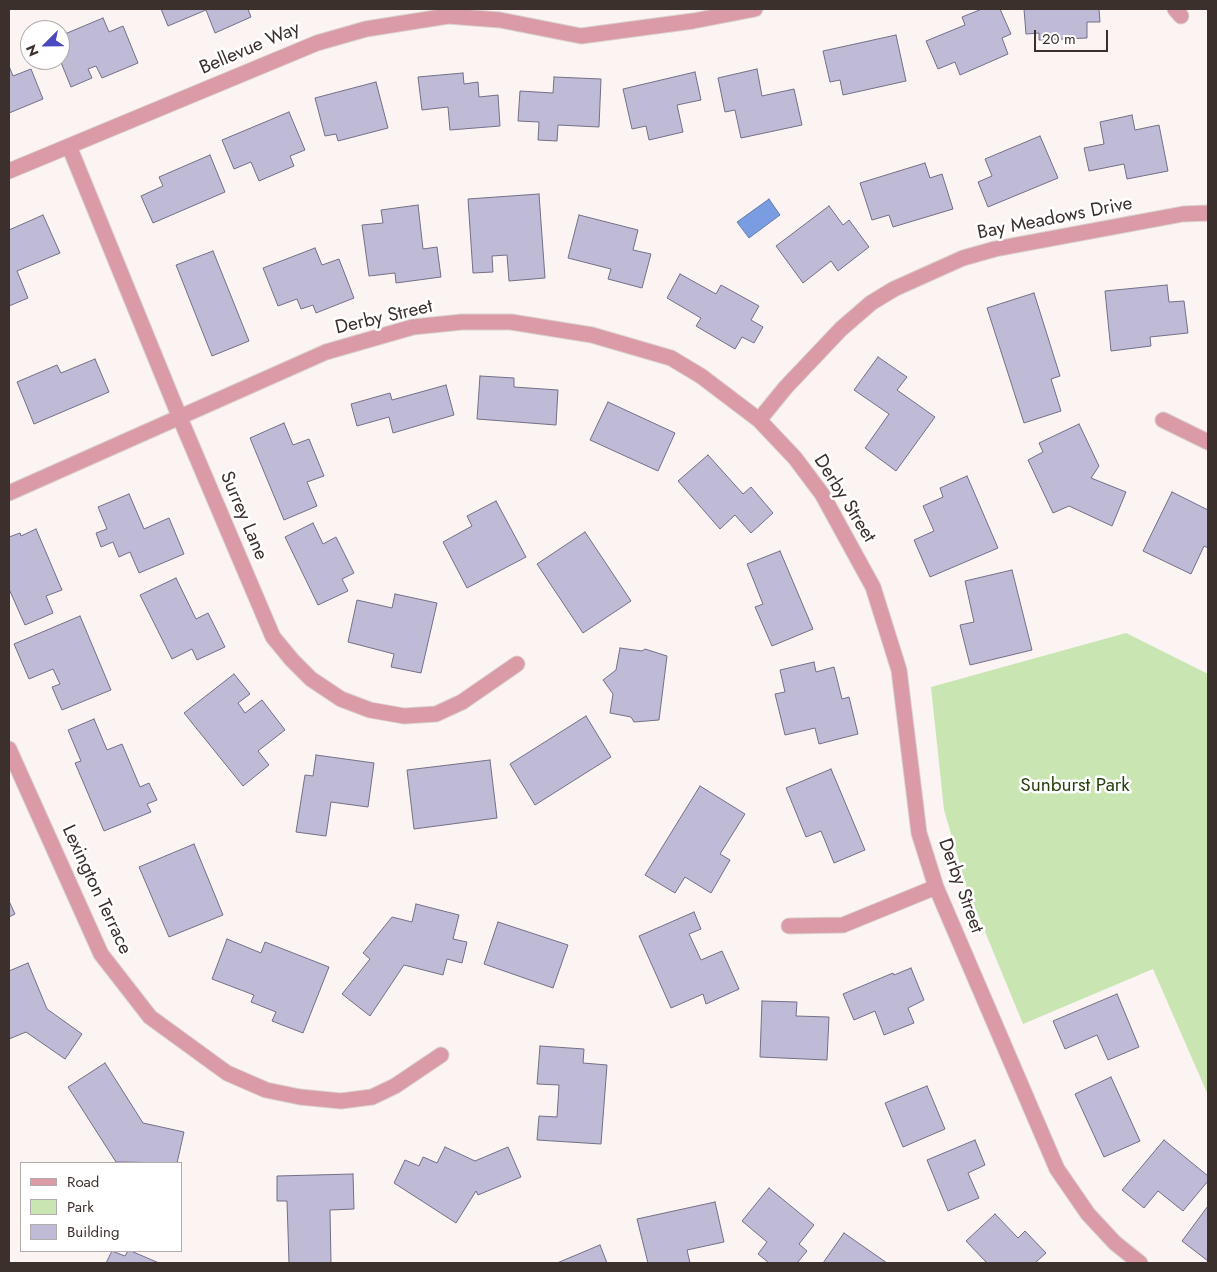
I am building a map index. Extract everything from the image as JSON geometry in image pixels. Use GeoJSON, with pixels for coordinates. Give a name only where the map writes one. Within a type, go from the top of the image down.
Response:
{"type":"FeatureCollection","features":[{"type":"Feature","properties":{"kind":"street","name":"Bellevue Way"},"geometry":{"type":"LineString","coordinates":[[9,171],[317,43],[366,29],[448,16],[500,20],[581,36],[692,15],[755,9]]}},
{"type":"Feature","properties":{"kind":"street","name":"Surrey Lane"},"geometry":{"type":"LineString","coordinates":[[69,146],[180,418],[273,636],[311,680],[341,699],[370,710],[404,716],[436,714],[462,702],[517,664]]}},
{"type":"Feature","properties":{"kind":"street","name":"Bay Meadows Drive"},"geometry":{"type":"LineString","coordinates":[[759,420],[786,387],[842,329],[871,303],[894,289],[963,258],[1002,247],[1183,214],[1208,213]]}},
{"type":"Feature","properties":{"kind":"street","name":"Derby Street"},"geometry":{"type":"LineString","coordinates":[[9,493],[326,352],[413,327],[462,322],[511,322],[592,335],[670,358],[701,376],[759,420],[795,458],[822,494],[873,587],[899,670],[919,833],[936,887],[1057,1169],[1088,1214],[1115,1243],[1140,1263]]}},
{"type":"Feature","properties":{"kind":"street"},"geometry":{"type":"LineString","coordinates":[[1163,420],[1208,442]]}},
{"type":"Feature","properties":{"kind":"street","name":"Lexington Terrace"},"geometry":{"type":"LineString","coordinates":[[9,749],[101,954],[150,1017],[227,1073],[266,1090],[300,1097],[341,1101],[372,1097],[395,1086],[441,1055]]}},
{"type":"Feature","properties":{"kind":"street"},"geometry":{"type":"LineString","coordinates":[[789,926],[843,925],[936,887]]}},
{"type":"Feature","properties":{"kind":"green space","name":"Sunburst Park"},"geometry":{"type":"Polygon","coordinates":[[[1126,633],[1208,674],[1208,1095],[1153,969],[1023,1024],[967,888],[944,810],[931,687],[1126,633]]]}},
{"type":"Feature","properties":{"kind":"water"},"geometry":{"type":"Polygon","coordinates":[[[769,199],[780,215],[749,238],[737,222],[769,199]]]}},
{"type":"Feature","properties":{"kind":"building"},"geometry":{"type":"Polygon","coordinates":[[[161,9],[248,9],[251,17],[215,33],[206,10],[168,26],[161,9]]]}},
{"type":"Feature","properties":{"kind":"building"},"geometry":{"type":"Polygon","coordinates":[[[982,9],[1000,9],[1011,34],[1002,38],[1008,54],[960,75],[955,62],[938,69],[926,41],[965,25],[962,17],[982,9]]]}},
{"type":"Feature","properties":{"kind":"building"},"geometry":{"type":"Polygon","coordinates":[[[1024,9],[1099,9],[1100,22],[1087,22],[1087,38],[1039,40],[1039,33],[1026,34],[1024,9]]]}},
{"type":"Feature","properties":{"kind":"building"},"geometry":{"type":"Polygon","coordinates":[[[103,18],[109,32],[123,26],[138,63],[102,78],[96,66],[88,69],[92,78],[71,87],[64,70],[70,70],[70,32],[103,18]]]}},
{"type":"Feature","properties":{"kind":"building"},"geometry":{"type":"Polygon","coordinates":[[[896,35],[906,81],[843,95],[840,80],[830,82],[823,51],[896,35]]]}},
{"type":"Feature","properties":{"kind":"building"},"geometry":{"type":"Polygon","coordinates":[[[9,66],[13,76],[31,70],[43,99],[9,113],[9,66]]]}},
{"type":"Feature","properties":{"kind":"building"},"geometry":{"type":"Polygon","coordinates":[[[757,69],[762,96],[794,89],[802,125],[741,138],[735,110],[725,112],[718,78],[757,69]]]}},
{"type":"Feature","properties":{"kind":"building"},"geometry":{"type":"Polygon","coordinates":[[[695,72],[701,100],[677,105],[683,132],[649,140],[646,126],[632,129],[623,89],[695,72]]]}},
{"type":"Feature","properties":{"kind":"building"},"geometry":{"type":"Polygon","coordinates":[[[463,73],[464,84],[478,82],[479,97],[498,95],[500,126],[450,130],[448,107],[422,110],[418,77],[463,73]]]}},
{"type":"Feature","properties":{"kind":"building"},"geometry":{"type":"Polygon","coordinates":[[[554,77],[601,79],[599,127],[558,125],[557,141],[538,140],[539,122],[518,121],[520,91],[553,93],[554,77]]]}},
{"type":"Feature","properties":{"kind":"building"},"geometry":{"type":"Polygon","coordinates":[[[376,82],[388,128],[338,141],[336,134],[325,136],[315,98],[376,82]]]}},
{"type":"Feature","properties":{"kind":"building"},"geometry":{"type":"Polygon","coordinates":[[[289,112],[305,150],[290,156],[294,166],[259,181],[251,162],[234,169],[222,140],[289,112]]]}},
{"type":"Feature","properties":{"kind":"building"},"geometry":{"type":"Polygon","coordinates":[[[1132,115],[1135,130],[1159,125],[1168,171],[1127,179],[1124,164],[1089,171],[1084,148],[1104,144],[1100,122],[1132,115]]]}},
{"type":"Feature","properties":{"kind":"building"},"geometry":{"type":"Polygon","coordinates":[[[1040,136],[1058,178],[988,207],[978,182],[992,176],[985,159],[1040,136]]]}},
{"type":"Feature","properties":{"kind":"building"},"geometry":{"type":"Polygon","coordinates":[[[210,155],[225,192],[153,223],[141,196],[163,186],[159,177],[210,155]]]}},
{"type":"Feature","properties":{"kind":"building"},"geometry":{"type":"Polygon","coordinates":[[[925,163],[930,178],[942,174],[953,209],[893,227],[889,215],[872,220],[860,183],[925,163]]]}},
{"type":"Feature","properties":{"kind":"building"},"geometry":{"type":"Polygon","coordinates":[[[539,194],[545,278],[509,281],[507,255],[492,256],[493,272],[473,273],[468,199],[539,194]]]}},
{"type":"Feature","properties":{"kind":"building"},"geometry":{"type":"Polygon","coordinates":[[[418,205],[423,249],[437,247],[441,277],[396,283],[395,273],[369,276],[362,225],[383,223],[381,210],[418,205]]]}},
{"type":"Feature","properties":{"kind":"building"},"geometry":{"type":"Polygon","coordinates":[[[829,206],[843,225],[849,220],[869,247],[838,271],[831,261],[803,283],[776,246],[829,206]]]}},
{"type":"Feature","properties":{"kind":"building"},"geometry":{"type":"Polygon","coordinates":[[[43,215],[60,253],[17,271],[28,298],[9,306],[9,230],[43,215]]]}},
{"type":"Feature","properties":{"kind":"building"},"geometry":{"type":"Polygon","coordinates":[[[579,215],[638,230],[633,250],[651,254],[642,288],[608,279],[611,269],[568,258],[579,215]]]}},
{"type":"Feature","properties":{"kind":"building"},"geometry":{"type":"Polygon","coordinates":[[[315,248],[322,265],[339,259],[354,298],[316,313],[313,305],[301,309],[297,299],[278,306],[263,268],[315,248]]]}},
{"type":"Feature","properties":{"kind":"building"},"geometry":{"type":"Polygon","coordinates":[[[213,251],[249,341],[212,356],[176,265],[213,251]]]}},
{"type":"Feature","properties":{"kind":"building"},"geometry":{"type":"Polygon","coordinates":[[[680,274],[716,294],[721,285],[759,306],[751,320],[763,327],[754,343],[742,337],[735,349],[696,326],[701,318],[667,298],[680,274]]]}},
{"type":"Feature","properties":{"kind":"building"},"geometry":{"type":"Polygon","coordinates":[[[1167,285],[1169,302],[1184,301],[1188,333],[1150,337],[1151,346],[1111,351],[1105,291],[1167,285]]]}},
{"type":"Feature","properties":{"kind":"building"},"geometry":{"type":"Polygon","coordinates":[[[1034,293],[1060,376],[1051,379],[1061,411],[1024,423],[987,308],[1034,293]]]}},
{"type":"Feature","properties":{"kind":"building"},"geometry":{"type":"Polygon","coordinates":[[[878,357],[907,377],[897,390],[935,417],[896,471],[865,448],[889,414],[854,390],[878,357]]]}},
{"type":"Feature","properties":{"kind":"building"},"geometry":{"type":"Polygon","coordinates":[[[95,359],[109,392],[34,424],[17,382],[57,365],[61,373],[95,359]]]}},
{"type":"Feature","properties":{"kind":"building"},"geometry":{"type":"Polygon","coordinates":[[[480,376],[514,378],[514,387],[558,390],[556,425],[477,419],[480,376]]]}},
{"type":"Feature","properties":{"kind":"building"},"geometry":{"type":"Polygon","coordinates":[[[446,385],[454,415],[393,433],[389,417],[357,426],[351,404],[390,393],[392,400],[446,385]]]}},
{"type":"Feature","properties":{"kind":"building"},"geometry":{"type":"Polygon","coordinates":[[[608,402],[675,433],[658,471],[590,440],[608,402]]]}},
{"type":"Feature","properties":{"kind":"building"},"geometry":{"type":"Polygon","coordinates":[[[284,423],[293,445],[309,439],[324,476],[307,482],[317,506],[284,520],[250,438],[284,423]]]}},
{"type":"Feature","properties":{"kind":"building"},"geometry":{"type":"Polygon","coordinates":[[[1079,424],[1099,466],[1091,478],[1126,492],[1112,526],[1069,506],[1053,513],[1028,460],[1043,452],[1039,443],[1079,424]]]}},
{"type":"Feature","properties":{"kind":"building"},"geometry":{"type":"Polygon","coordinates":[[[708,455],[743,494],[751,487],[773,513],[751,533],[735,515],[720,529],[678,481],[708,455]]]}},
{"type":"Feature","properties":{"kind":"building"},"geometry":{"type":"Polygon","coordinates":[[[967,476],[998,548],[930,577],[914,540],[934,531],[923,506],[943,497],[940,488],[967,476]]]}},
{"type":"Feature","properties":{"kind":"building"},"geometry":{"type":"Polygon","coordinates":[[[1172,492],[1208,510],[1208,548],[1204,546],[1191,574],[1143,551],[1172,492]]]}},
{"type":"Feature","properties":{"kind":"building"},"geometry":{"type":"Polygon","coordinates":[[[129,494],[144,529],[169,518],[184,554],[139,573],[130,552],[119,557],[113,542],[101,547],[96,533],[107,529],[98,507],[129,494]]]}},
{"type":"Feature","properties":{"kind":"building"},"geometry":{"type":"Polygon","coordinates":[[[496,501],[526,557],[467,588],[443,542],[472,526],[467,516],[496,501]]]}},
{"type":"Feature","properties":{"kind":"building"},"geometry":{"type":"Polygon","coordinates":[[[313,523],[323,544],[336,537],[354,573],[342,579],[348,591],[318,605],[285,537],[313,523]]]}},
{"type":"Feature","properties":{"kind":"building"},"geometry":{"type":"Polygon","coordinates":[[[36,529],[62,590],[46,596],[53,613],[25,625],[9,589],[9,537],[20,533],[21,536],[36,529]]]}},
{"type":"Feature","properties":{"kind":"building"},"geometry":{"type":"Polygon","coordinates":[[[585,532],[631,601],[583,633],[537,564],[585,532]]]}},
{"type":"Feature","properties":{"kind":"building"},"geometry":{"type":"Polygon","coordinates":[[[780,551],[813,629],[772,646],[755,607],[763,604],[747,564],[780,551]]]}},
{"type":"Feature","properties":{"kind":"building"},"geometry":{"type":"Polygon","coordinates":[[[1012,570],[1032,650],[970,665],[960,625],[974,622],[965,581],[1012,570]]]}},
{"type":"Feature","properties":{"kind":"building"},"geometry":{"type":"Polygon","coordinates":[[[176,578],[196,619],[208,613],[225,647],[197,660],[192,649],[172,659],[140,595],[176,578]]]}},
{"type":"Feature","properties":{"kind":"building"},"geometry":{"type":"Polygon","coordinates":[[[395,594],[437,603],[421,673],[391,667],[394,654],[348,642],[357,600],[392,608],[395,594]]]}},
{"type":"Feature","properties":{"kind":"building"},"geometry":{"type":"Polygon","coordinates":[[[80,616],[111,690],[62,710],[52,687],[60,684],[53,669],[29,679],[14,644],[80,616]]]}},
{"type":"Feature","properties":{"kind":"building"},"geometry":{"type":"Polygon","coordinates":[[[620,648],[642,651],[645,649],[667,656],[659,720],[634,722],[631,717],[610,713],[613,694],[603,680],[616,670],[620,648]]]}},
{"type":"Feature","properties":{"kind":"building"},"geometry":{"type":"Polygon","coordinates":[[[814,662],[816,672],[834,667],[842,699],[849,697],[858,734],[819,744],[815,728],[785,735],[775,694],[785,692],[780,670],[814,662]]]}},
{"type":"Feature","properties":{"kind":"building"},"geometry":{"type":"Polygon","coordinates":[[[234,674],[250,694],[238,703],[245,713],[262,700],[285,730],[258,751],[269,765],[243,786],[184,713],[234,674]]]}},
{"type":"Feature","properties":{"kind":"building"},"geometry":{"type":"Polygon","coordinates":[[[586,716],[611,757],[535,805],[510,764],[586,716]]]}},
{"type":"Feature","properties":{"kind":"building"},"geometry":{"type":"Polygon","coordinates":[[[94,719],[107,750],[122,744],[140,787],[149,783],[157,800],[147,804],[151,812],[104,831],[75,763],[81,761],[68,730],[94,719]]]}},
{"type":"Feature","properties":{"kind":"building"},"geometry":{"type":"Polygon","coordinates":[[[316,755],[374,763],[368,807],[331,802],[326,836],[296,832],[305,775],[313,776],[316,755]]]}},
{"type":"Feature","properties":{"kind":"building"},"geometry":{"type":"Polygon","coordinates":[[[490,760],[497,818],[414,829],[407,770],[490,760]]]}},
{"type":"Feature","properties":{"kind":"building"},"geometry":{"type":"Polygon","coordinates":[[[831,769],[865,850],[834,863],[821,831],[806,837],[786,788],[831,769]]]}},
{"type":"Feature","properties":{"kind":"building"},"geometry":{"type":"Polygon","coordinates":[[[700,786],[745,814],[720,854],[730,860],[711,893],[685,877],[675,893],[645,875],[700,786]]]}},
{"type":"Feature","properties":{"kind":"building"},"geometry":{"type":"Polygon","coordinates":[[[194,844],[223,915],[169,937],[139,867],[194,844]]]}},
{"type":"Feature","properties":{"kind":"building"},"geometry":{"type":"Polygon","coordinates":[[[9,901],[15,914],[9,917],[9,901]]]}},
{"type":"Feature","properties":{"kind":"building"},"geometry":{"type":"Polygon","coordinates":[[[416,904],[459,915],[453,939],[467,942],[462,963],[447,959],[443,975],[404,965],[370,1016],[342,994],[370,959],[363,953],[392,917],[412,922],[416,904]]]}},
{"type":"Feature","properties":{"kind":"building"},"geometry":{"type":"Polygon","coordinates":[[[694,912],[701,929],[689,934],[701,960],[722,951],[739,989],[706,1004],[703,994],[671,1008],[639,936],[694,912]]]}},
{"type":"Feature","properties":{"kind":"building"},"geometry":{"type":"Polygon","coordinates":[[[498,922],[568,945],[553,988],[484,964],[498,922]]]}},
{"type":"Feature","properties":{"kind":"building"},"geometry":{"type":"Polygon","coordinates":[[[227,939],[261,953],[265,942],[329,967],[303,1033],[272,1021],[276,1012],[251,1002],[254,995],[212,979],[227,939]]]}},
{"type":"Feature","properties":{"kind":"building"},"geometry":{"type":"Polygon","coordinates":[[[28,963],[47,1009],[82,1034],[65,1059],[26,1032],[9,1039],[9,971],[28,963]]]}},
{"type":"Feature","properties":{"kind":"building"},"geometry":{"type":"Polygon","coordinates":[[[911,968],[924,1000],[908,1008],[914,1023],[884,1035],[875,1011],[854,1020],[843,994],[893,973],[894,975],[911,968]]]}},
{"type":"Feature","properties":{"kind":"building"},"geometry":{"type":"Polygon","coordinates":[[[1117,994],[1139,1047],[1108,1060],[1097,1035],[1065,1049],[1053,1021],[1117,994]]]}},
{"type":"Feature","properties":{"kind":"building"},"geometry":{"type":"Polygon","coordinates":[[[762,1001],[797,1002],[796,1016],[829,1017],[827,1060],[760,1057],[762,1001]]]}},
{"type":"Feature","properties":{"kind":"building"},"geometry":{"type":"Polygon","coordinates":[[[540,1046],[584,1049],[583,1063],[607,1065],[601,1144],[537,1140],[539,1116],[557,1117],[559,1085],[537,1084],[540,1046]]]}},
{"type":"Feature","properties":{"kind":"building"},"geometry":{"type":"Polygon","coordinates":[[[105,1063],[143,1123],[184,1132],[177,1162],[116,1162],[68,1087],[105,1063]]]}},
{"type":"Feature","properties":{"kind":"building"},"geometry":{"type":"Polygon","coordinates":[[[1111,1077],[1140,1141],[1104,1157],[1075,1094],[1111,1077]]]}},
{"type":"Feature","properties":{"kind":"building"},"geometry":{"type":"Polygon","coordinates":[[[927,1086],[945,1129],[903,1147],[885,1103],[927,1086]]]}},
{"type":"Feature","properties":{"kind":"building"},"geometry":{"type":"Polygon","coordinates":[[[975,1140],[985,1165],[968,1173],[979,1198],[948,1211],[927,1160],[975,1140]]]}},
{"type":"Feature","properties":{"kind":"building"},"geometry":{"type":"Polygon","coordinates":[[[1164,1140],[1208,1176],[1208,1181],[1183,1211],[1158,1191],[1144,1208],[1122,1190],[1164,1140]]]}},
{"type":"Feature","properties":{"kind":"building"},"geometry":{"type":"Polygon","coordinates":[[[445,1147],[475,1161],[508,1147],[521,1177],[478,1195],[476,1191],[456,1223],[394,1183],[405,1160],[419,1166],[423,1157],[437,1163],[445,1147]]]}},
{"type":"Feature","properties":{"kind":"building"},"geometry":{"type":"Polygon","coordinates":[[[353,1174],[354,1209],[330,1210],[331,1263],[289,1263],[287,1201],[277,1201],[277,1176],[353,1174]]]}},
{"type":"Feature","properties":{"kind":"building"},"geometry":{"type":"Polygon","coordinates":[[[769,1188],[814,1225],[799,1244],[807,1251],[797,1263],[769,1263],[758,1254],[767,1242],[742,1221],[769,1188]]]}},
{"type":"Feature","properties":{"kind":"building"},"geometry":{"type":"Polygon","coordinates":[[[715,1202],[724,1242],[687,1250],[690,1263],[648,1263],[637,1219],[715,1202]]]}},
{"type":"Feature","properties":{"kind":"building"},"geometry":{"type":"Polygon","coordinates":[[[1208,1206],[1208,1261],[1182,1241],[1208,1206]]]}},
{"type":"Feature","properties":{"kind":"building"},"geometry":{"type":"Polygon","coordinates":[[[995,1214],[1018,1238],[1025,1231],[1046,1253],[1035,1263],[987,1263],[966,1241],[995,1214]]]}},
{"type":"Feature","properties":{"kind":"building"},"geometry":{"type":"Polygon","coordinates":[[[844,1233],[887,1263],[823,1263],[844,1233]]]}},
{"type":"Feature","properties":{"kind":"building"},"geometry":{"type":"Polygon","coordinates":[[[600,1245],[607,1263],[557,1263],[600,1245]]]}},
{"type":"Feature","properties":{"kind":"building"},"geometry":{"type":"Polygon","coordinates":[[[112,1252],[125,1256],[127,1252],[133,1252],[159,1263],[106,1263],[112,1252]]]}}]}
